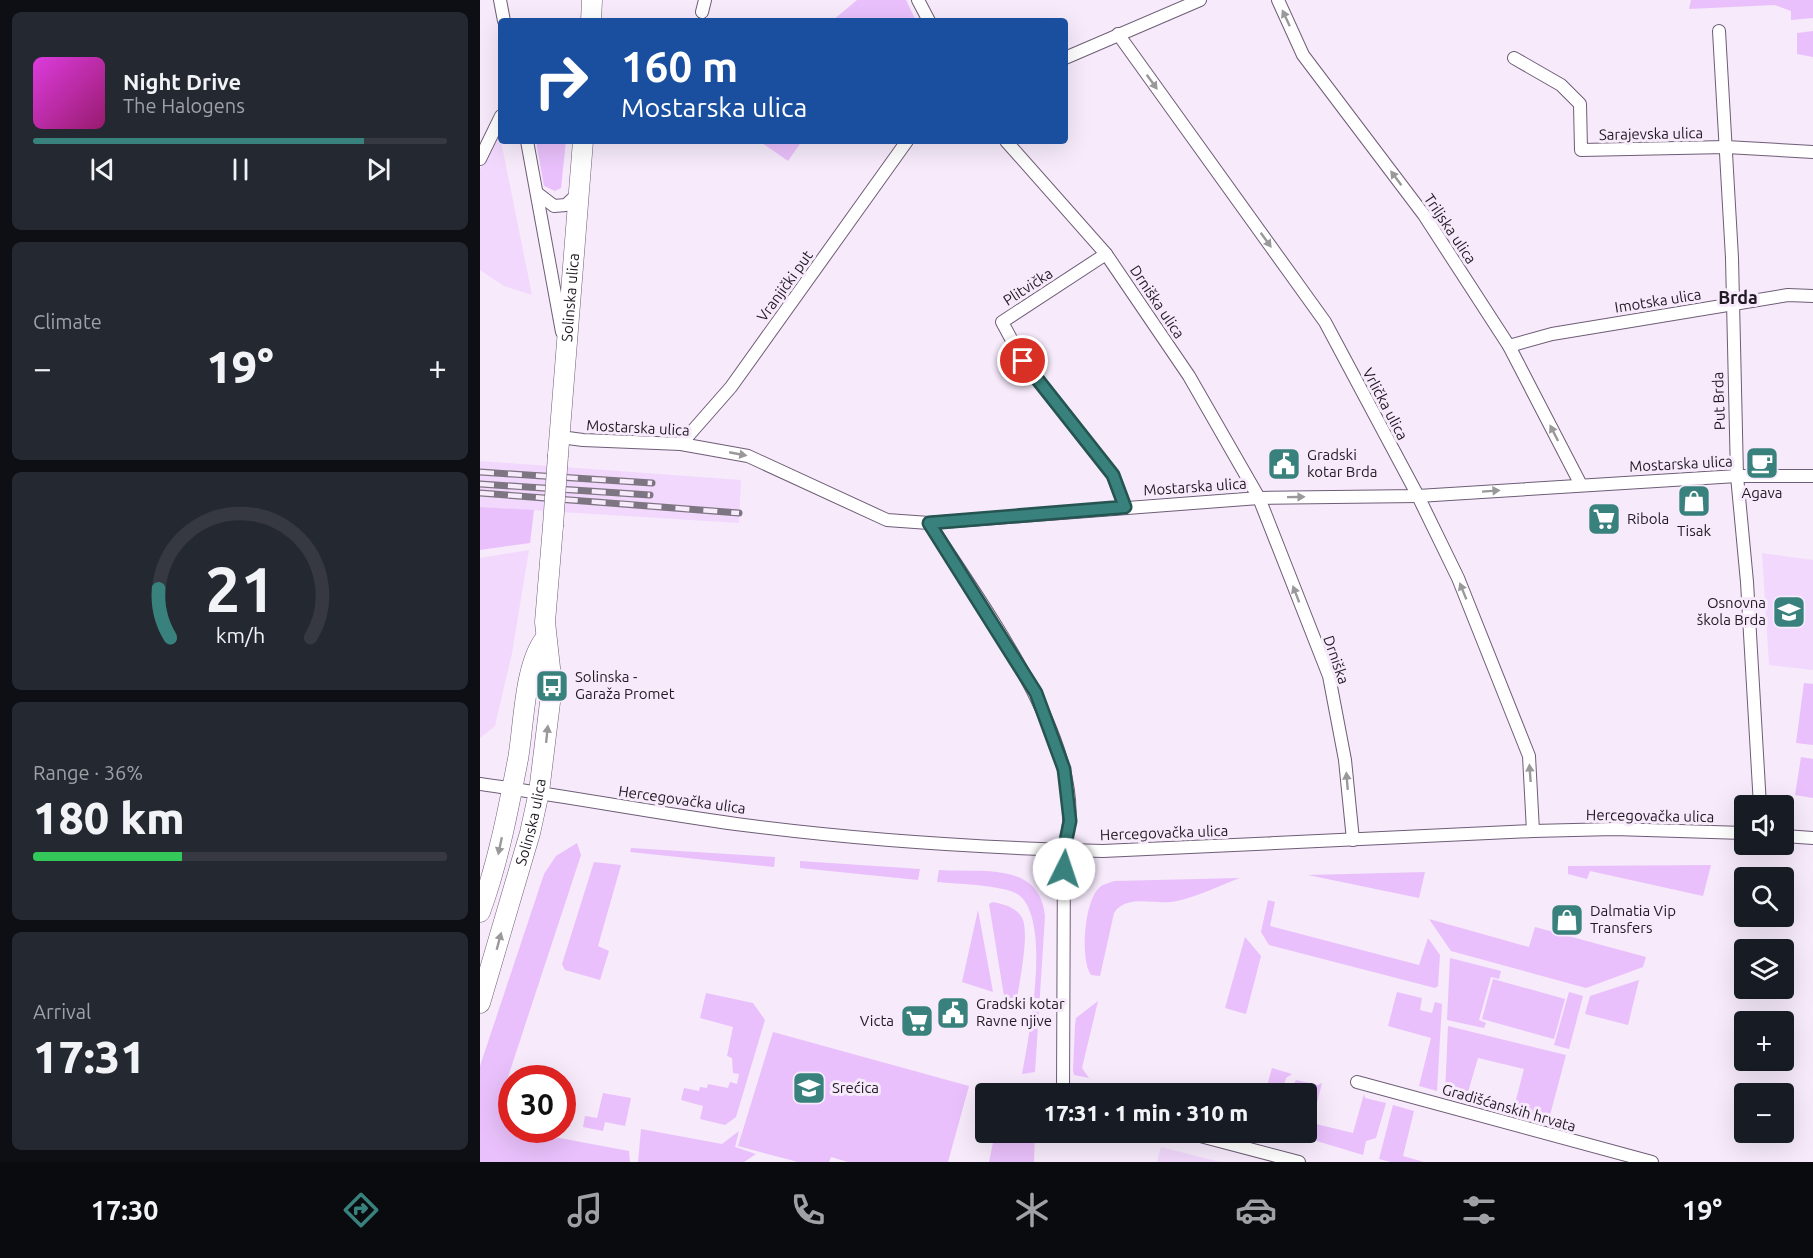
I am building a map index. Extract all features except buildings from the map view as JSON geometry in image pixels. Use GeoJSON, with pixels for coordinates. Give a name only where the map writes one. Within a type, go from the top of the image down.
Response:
{"type":"FeatureCollection","features":[{"type":"Feature","properties":{"kind":"main road"},"geometry":{"type":"LineString","coordinates":[[591,18],[592,0]]}},
{"type":"Feature","properties":{"kind":"main road","name":"Solinska ulica"},"geometry":{"type":"LineString","coordinates":[[480,1003],[530,833],[539,792],[552,686],[549,652],[545,639],[583,144]]}},
{"type":"Feature","properties":{"kind":"main road","name":"Solinska ulica"},"geometry":{"type":"LineString","coordinates":[[480,912],[494,874],[512,789],[531,672],[537,649],[545,639]]}},
{"type":"Feature","properties":{"kind":"street"},"geometry":{"type":"LineString","coordinates":[[500,0],[503,18]]}},
{"type":"Feature","properties":{"kind":"street"},"geometry":{"type":"LineString","coordinates":[[918,0],[927,18]]}},
{"type":"Feature","properties":{"kind":"street"},"geometry":{"type":"LineString","coordinates":[[1068,57],[1200,0]]}},
{"type":"Feature","properties":{"kind":"street","name":"Triljska ulica"},"geometry":{"type":"LineString","coordinates":[[1278,0],[1303,55],[1424,215],[1509,346],[1581,485]]}},
{"type":"Feature","properties":{"kind":"street","name":"Put Brda"},"geometry":{"type":"LineString","coordinates":[[1719,31],[1726,147],[1737,476],[1747,582],[1759,795]]}},
{"type":"Feature","properties":{"kind":"street","name":"Vrlička ulica"},"geometry":{"type":"LineString","coordinates":[[1118,34],[1325,322],[1418,496],[1458,578],[1529,756],[1533,831]]}},
{"type":"Feature","properties":{"kind":"street","name":"Sarajevska ulica"},"geometry":{"type":"LineString","coordinates":[[1514,58],[1561,85],[1580,104],[1581,150],[1726,147],[1813,152]]}},
{"type":"Feature","properties":{"kind":"street"},"geometry":{"type":"LineString","coordinates":[[480,159],[498,122]]}},
{"type":"Feature","properties":{"kind":"street"},"geometry":{"type":"LineString","coordinates":[[528,144],[566,354]]}},
{"type":"Feature","properties":{"kind":"street","name":"Vranjički put"},"geometry":{"type":"LineString","coordinates":[[681,444],[731,387],[905,144]]}},
{"type":"Feature","properties":{"kind":"street","name":"Drniška ulica"},"geometry":{"type":"LineString","coordinates":[[1009,144],[1106,255],[1189,376],[1258,498]]}},
{"type":"Feature","properties":{"kind":"street"},"geometry":{"type":"LineString","coordinates":[[537,194],[554,206],[566,205],[580,192]]}},
{"type":"Feature","properties":{"kind":"street","name":"Plitvička"},"geometry":{"type":"LineString","coordinates":[[1106,255],[1002,322],[1023,361],[1113,475],[1125,507]]}},
{"type":"Feature","properties":{"kind":"street","name":"Imotska ulica"},"geometry":{"type":"LineString","coordinates":[[1509,346],[1552,334],[1731,304],[1788,295],[1813,296]]}},
{"type":"Feature","properties":{"kind":"street","name":"Mostarska ulica"},"geometry":{"type":"LineString","coordinates":[[559,446],[582,440],[681,444],[748,456],[887,520],[929,523],[1258,498],[1418,496],[1737,476],[1813,476]]}},
{"type":"Feature","properties":{"kind":"street","name":"Drniška"},"geometry":{"type":"LineString","coordinates":[[1258,498],[1329,676],[1345,760],[1353,840]]}},
{"type":"Feature","properties":{"kind":"street"},"geometry":{"type":"LineString","coordinates":[[929,523],[1036,693],[1064,769],[1070,821],[1064,850],[1063,1083]]}},
{"type":"Feature","properties":{"kind":"street","name":"Hercegovačka ulica"},"geometry":{"type":"LineString","coordinates":[[480,784],[738,824],[842,835],[1064,850],[1103,851],[1533,831],[1625,829],[1734,833]]}},
{"type":"Feature","properties":{"kind":"street"},"geometry":{"type":"LineString","coordinates":[[1794,837],[1813,838]]}},
{"type":"Feature","properties":{"kind":"street","name":"Gradišćanskih hrvata"},"geometry":{"type":"LineString","coordinates":[[1357,1082],[1652,1162]]}},
{"type":"Feature","properties":{"kind":"street"},"geometry":{"type":"LineString","coordinates":[[1227,1143],[1299,1162]]}},
{"type":"Feature","properties":{"kind":"shaded area"},"geometry":{"type":"Polygon","coordinates":[[[857,0],[906,0],[915,18],[836,18],[857,0]]]}},
{"type":"Feature","properties":{"kind":"shaded area"},"geometry":{"type":"Polygon","coordinates":[[[1691,0],[1813,0],[1813,18],[1791,20],[1791,11],[1775,5],[1689,9],[1691,0]]]}},
{"type":"Feature","properties":{"kind":"shaded area"},"geometry":{"type":"Polygon","coordinates":[[[1813,31],[1813,57],[1797,54],[1797,33],[1813,31]]]}},
{"type":"Feature","properties":{"kind":"shaded area"},"geometry":{"type":"Polygon","coordinates":[[[498,129],[498,144],[502,144],[532,295],[504,286],[480,270],[480,170],[498,129]]]}},
{"type":"Feature","properties":{"kind":"shaded area"},"geometry":{"type":"Polygon","coordinates":[[[537,144],[566,144],[561,188],[555,191],[544,186],[537,144]]]}},
{"type":"Feature","properties":{"kind":"shaded area"},"geometry":{"type":"Polygon","coordinates":[[[763,144],[800,144],[788,161],[763,144]]]}},
{"type":"Feature","properties":{"kind":"shaded area"},"geometry":{"type":"Polygon","coordinates":[[[480,461],[741,480],[739,523],[480,507],[480,461]]]}},
{"type":"Feature","properties":{"kind":"shaded area"},"geometry":{"type":"Polygon","coordinates":[[[480,507],[534,510],[530,543],[480,550],[480,507]]]}},
{"type":"Feature","properties":{"kind":"shaded area"},"geometry":{"type":"Polygon","coordinates":[[[529,550],[512,653],[495,726],[480,738],[480,558],[529,550]]]}},
{"type":"Feature","properties":{"kind":"shaded area","name":"Osnovna škola Brda"},"geometry":{"type":"Polygon","coordinates":[[[1762,553],[1813,560],[1813,670],[1769,665],[1762,553]]]}},
{"type":"Feature","properties":{"kind":"shaded area"},"geometry":{"type":"Polygon","coordinates":[[[1804,683],[1813,684],[1813,745],[1796,743],[1804,683]]]}},
{"type":"Feature","properties":{"kind":"shaded area"},"geometry":{"type":"Polygon","coordinates":[[[1801,757],[1813,759],[1813,798],[1795,795],[1801,757]]]}},
{"type":"Feature","properties":{"kind":"shaded area"},"geometry":{"type":"Polygon","coordinates":[[[577,843],[581,855],[512,1065],[498,1065],[498,1143],[576,1143],[576,1141],[629,1151],[630,1162],[480,1162],[480,1066],[544,874],[556,856],[577,843]]]}},
{"type":"Feature","properties":{"kind":"shaded area"},"geometry":{"type":"Polygon","coordinates":[[[631,848],[775,857],[774,867],[630,852],[631,848]]]}},
{"type":"Feature","properties":{"kind":"shaded area"},"geometry":{"type":"Polygon","coordinates":[[[800,861],[920,869],[918,880],[800,868],[800,861]]]}},
{"type":"Feature","properties":{"kind":"shaded area"},"geometry":{"type":"Polygon","coordinates":[[[594,862],[621,865],[598,946],[609,951],[600,980],[565,970],[562,964],[594,862]]]}},
{"type":"Feature","properties":{"kind":"shaded area"},"geometry":{"type":"Polygon","coordinates":[[[1711,865],[1703,896],[1590,871],[1587,879],[1568,874],[1568,866],[1711,865]]]}},
{"type":"Feature","properties":{"kind":"shaded area"},"geometry":{"type":"Polygon","coordinates":[[[939,870],[990,871],[1021,878],[1032,886],[1041,898],[1045,916],[1035,1072],[1022,1074],[1036,980],[1034,929],[1029,909],[1019,895],[1003,889],[937,882],[939,870]]]}},
{"type":"Feature","properties":{"kind":"shaded area"},"geometry":{"type":"Polygon","coordinates":[[[1425,872],[1419,898],[1308,875],[1425,872]]]}},
{"type":"Feature","properties":{"kind":"shaded area"},"geometry":{"type":"Polygon","coordinates":[[[1240,878],[1177,901],[1126,903],[1114,913],[1100,976],[1091,975],[1086,956],[1085,930],[1090,904],[1101,886],[1114,881],[1240,878]]]}},
{"type":"Feature","properties":{"kind":"shaded area"},"geometry":{"type":"Polygon","coordinates":[[[1268,900],[1275,902],[1270,926],[1419,965],[1428,938],[1440,955],[1438,986],[1435,988],[1269,945],[1261,932],[1268,900]]]}},
{"type":"Feature","properties":{"kind":"shaded area"},"geometry":{"type":"Polygon","coordinates":[[[993,902],[1016,910],[1024,923],[1025,944],[1017,1000],[1004,996],[989,904],[993,902]]]}},
{"type":"Feature","properties":{"kind":"shaded area"},"geometry":{"type":"Polygon","coordinates":[[[978,910],[993,992],[962,982],[978,910]]]}},
{"type":"Feature","properties":{"kind":"shaded area"},"geometry":{"type":"Polygon","coordinates":[[[1429,919],[1529,947],[1535,927],[1646,957],[1643,967],[1586,988],[1451,951],[1429,919]]]}},
{"type":"Feature","properties":{"kind":"shaded area"},"geometry":{"type":"Polygon","coordinates":[[[1245,937],[1261,956],[1246,1014],[1225,1008],[1245,937]]]}},
{"type":"Feature","properties":{"kind":"shaded area"},"geometry":{"type":"Polygon","coordinates":[[[1450,958],[1501,971],[1499,979],[1491,977],[1479,1020],[1486,1023],[1484,1028],[1447,1020],[1450,958]]]}},
{"type":"Feature","properties":{"kind":"shaded area"},"geometry":{"type":"Polygon","coordinates":[[[1493,979],[1565,999],[1554,1039],[1482,1019],[1493,979]]]}},
{"type":"Feature","properties":{"kind":"shaded area"},"geometry":{"type":"Polygon","coordinates":[[[1639,980],[1628,1025],[1585,1014],[1590,996],[1639,980]]]}},
{"type":"Feature","properties":{"kind":"shaded area"},"geometry":{"type":"Polygon","coordinates":[[[1397,992],[1422,998],[1420,1010],[1432,1013],[1435,1002],[1442,1004],[1437,1091],[1419,1086],[1431,1038],[1388,1026],[1397,992]]]}},
{"type":"Feature","properties":{"kind":"shaded area"},"geometry":{"type":"Polygon","coordinates":[[[1569,992],[1583,996],[1569,1049],[1554,1045],[1569,992]]]}},
{"type":"Feature","properties":{"kind":"shaded area"},"geometry":{"type":"Polygon","coordinates":[[[706,993],[753,1003],[765,1020],[736,1117],[725,1125],[700,1119],[703,1106],[681,1100],[684,1088],[699,1091],[700,1087],[707,1088],[708,1084],[728,1088],[730,1082],[737,1084],[739,1074],[733,1073],[732,1058],[727,1056],[733,1027],[700,1018],[706,993]]]}},
{"type":"Feature","properties":{"kind":"shaded area"},"geometry":{"type":"Polygon","coordinates":[[[1098,1001],[1082,1068],[1089,1078],[1074,1075],[1076,1018],[1098,1001]]]}},
{"type":"Feature","properties":{"kind":"shaded area"},"geometry":{"type":"Polygon","coordinates":[[[1448,1026],[1566,1055],[1549,1119],[1513,1111],[1524,1069],[1478,1058],[1466,1099],[1445,1094],[1448,1026]]]}},
{"type":"Feature","properties":{"kind":"shaded area"},"geometry":{"type":"Polygon","coordinates":[[[773,1032],[969,1086],[948,1162],[848,1162],[831,1157],[829,1162],[798,1162],[738,1146],[773,1032]]]}},
{"type":"Feature","properties":{"kind":"shaded area"},"geometry":{"type":"Polygon","coordinates":[[[1272,1068],[1292,1074],[1286,1078],[1285,1083],[1268,1083],[1272,1068]]]}},
{"type":"Feature","properties":{"kind":"shaded area"},"geometry":{"type":"Polygon","coordinates":[[[1322,1083],[1317,1103],[1317,1085],[1322,1083]]]}},
{"type":"Feature","properties":{"kind":"shaded area"},"geometry":{"type":"Polygon","coordinates":[[[603,1093],[631,1098],[625,1126],[605,1122],[603,1131],[583,1127],[585,1116],[597,1118],[603,1093]]]}},
{"type":"Feature","properties":{"kind":"shaded area"},"geometry":{"type":"Polygon","coordinates":[[[1364,1094],[1365,1098],[1386,1103],[1376,1138],[1366,1141],[1363,1155],[1317,1141],[1317,1124],[1353,1133],[1364,1094]]]}},
{"type":"Feature","properties":{"kind":"shaded area"},"geometry":{"type":"Polygon","coordinates":[[[1393,1105],[1414,1111],[1403,1156],[1424,1162],[1391,1162],[1379,1159],[1393,1105]]]}},
{"type":"Feature","properties":{"kind":"shaded area"},"geometry":{"type":"Polygon","coordinates":[[[641,1129],[722,1144],[739,1131],[735,1147],[756,1154],[744,1162],[638,1162],[641,1129]]]}},
{"type":"Feature","properties":{"kind":"shaded area"},"geometry":{"type":"Polygon","coordinates":[[[993,1143],[1035,1143],[1034,1162],[989,1162],[993,1143]]]}},
{"type":"Feature","properties":{"kind":"shaded area"},"geometry":{"type":"Polygon","coordinates":[[[1161,1147],[1220,1162],[1157,1162],[1161,1147]]]}},
{"type":"Feature","properties":{"kind":"railway"},"geometry":{"type":"LineString","coordinates":[[480,472],[652,483]]}},
{"type":"Feature","properties":{"kind":"railway"},"geometry":{"type":"LineString","coordinates":[[480,484],[650,495]]}},
{"type":"Feature","properties":{"kind":"railway"},"geometry":{"type":"LineString","coordinates":[[480,493],[739,513]]}},
{"type":"Feature","properties":{"kind":"place","name":"Agava"},"geometry":{"type":"Point","coordinates":[1762,463]}},
{"type":"Feature","properties":{"kind":"place","name":"Gradski kotar Brda"},"geometry":{"type":"Point","coordinates":[1284,464]}},
{"type":"Feature","properties":{"kind":"place","name":"Tisak"},"geometry":{"type":"Point","coordinates":[1694,501]}},
{"type":"Feature","properties":{"kind":"place","name":"Ribola"},"geometry":{"type":"Point","coordinates":[1604,519]}},
{"type":"Feature","properties":{"kind":"place","name":"Osnovna škola Brda"},"geometry":{"type":"Point","coordinates":[1789,612]}},
{"type":"Feature","properties":{"kind":"place","name":"Solinska - Garaža Promet"},"geometry":{"type":"Point","coordinates":[552,686]}},
{"type":"Feature","properties":{"kind":"place","name":"Dalmatia Vip Transfers"},"geometry":{"type":"Point","coordinates":[1567,920]}},
{"type":"Feature","properties":{"kind":"place","name":"Gradski kotar Ravne njive"},"geometry":{"type":"Point","coordinates":[953,1013]}},
{"type":"Feature","properties":{"kind":"place","name":"Victa"},"geometry":{"type":"Point","coordinates":[917,1021]}},
{"type":"Feature","properties":{"kind":"place","name":"Srećica"},"geometry":{"type":"Point","coordinates":[809,1088]}},
{"type":"Feature","properties":{"kind":"district","name":"Brda"},"geometry":{"type":"Point","coordinates":[1738,298]}},
{"type":"Feature","properties":{"kind":"route"},"geometry":{"type":"LineString","coordinates":[[1023,361],[1113,475],[1125,507],[929,523],[1036,693],[1064,769],[1070,821],[1064,850],[1064,869]]}}]}
